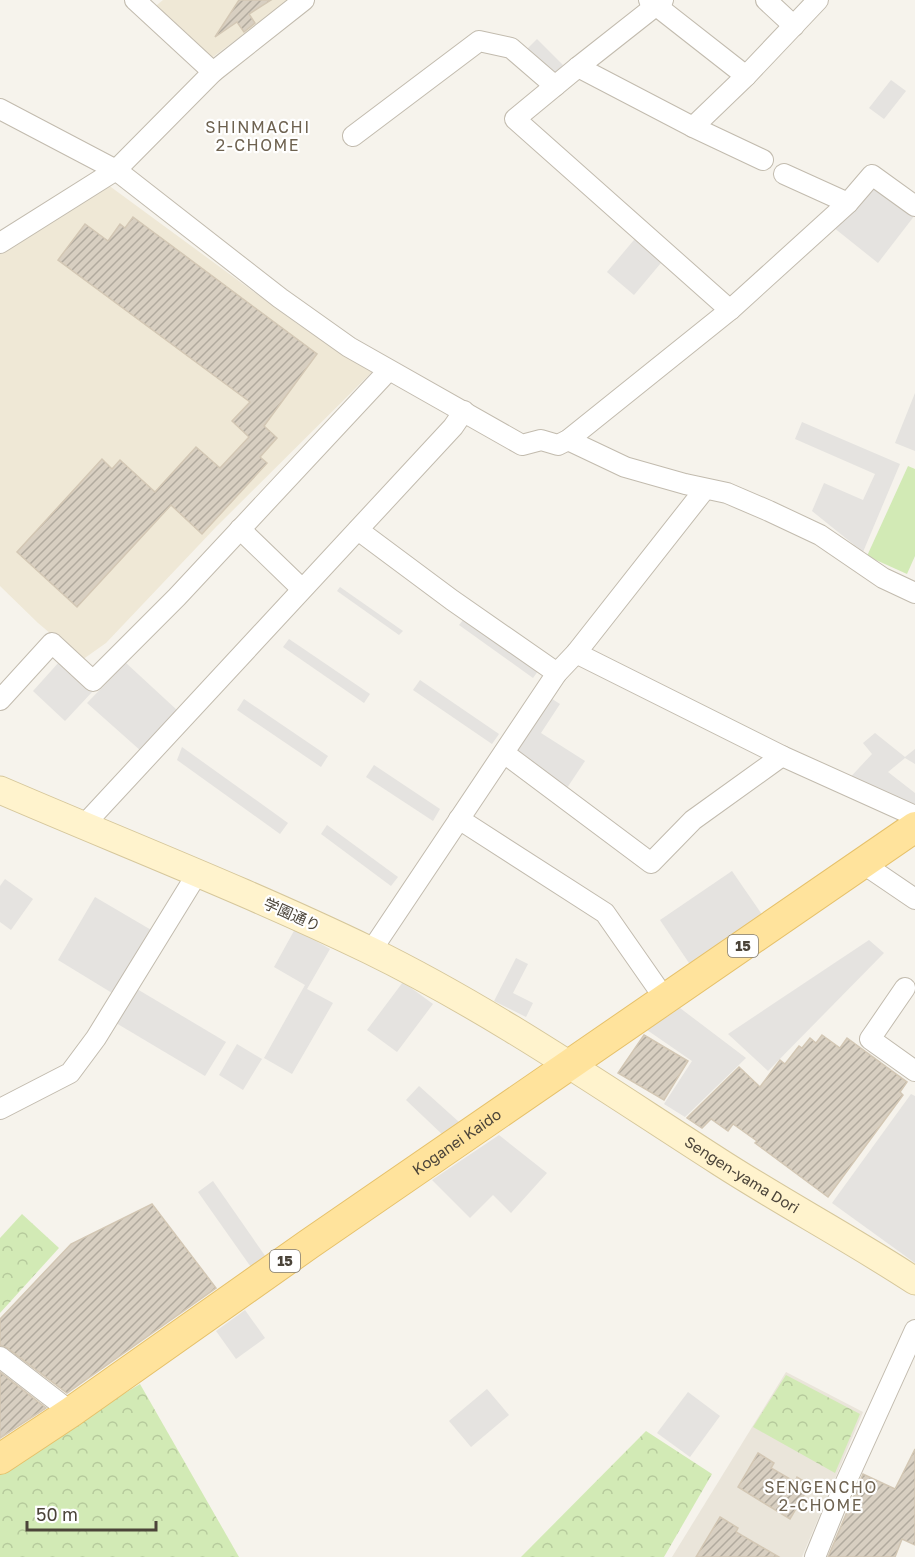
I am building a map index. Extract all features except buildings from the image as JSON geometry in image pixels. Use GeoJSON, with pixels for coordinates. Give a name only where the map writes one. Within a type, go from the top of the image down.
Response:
{"type":"FeatureCollection","features":[{"type":"Feature","properties":{"kind":"main road","name":"Koganei Kaido"},"geometry":{"type":"LineString","coordinates":[[0,1459],[915,827]]}},
{"type":"Feature","properties":{"kind":"street"},"geometry":{"type":"LineString","coordinates":[[135,0],[213,72]]}},
{"type":"Feature","properties":{"kind":"street"},"geometry":{"type":"LineString","coordinates":[[0,243],[116,170],[213,72],[304,0]]}},
{"type":"Feature","properties":{"kind":"street"},"geometry":{"type":"LineString","coordinates":[[766,0],[794,26]]}},
{"type":"Feature","properties":{"kind":"street"},"geometry":{"type":"LineString","coordinates":[[693,127],[746,76],[818,0]]}},
{"type":"Feature","properties":{"kind":"street"},"geometry":{"type":"LineString","coordinates":[[730,310],[516,119],[656,2],[746,76]]}},
{"type":"Feature","properties":{"kind":"street"},"geometry":{"type":"LineString","coordinates":[[353,136],[479,41],[511,48],[555,86]]}},
{"type":"Feature","properties":{"kind":"street"},"geometry":{"type":"LineString","coordinates":[[578,67],[693,127],[763,160]]}},
{"type":"Feature","properties":{"kind":"street"},"geometry":{"type":"LineString","coordinates":[[0,109],[116,170],[280,298],[349,347],[522,445],[541,440],[558,445],[568,440],[730,310],[848,203],[872,175],[915,206]]}},
{"type":"Feature","properties":{"kind":"street"},"geometry":{"type":"LineString","coordinates":[[784,174],[848,203]]}},
{"type":"Feature","properties":{"kind":"street"},"geometry":{"type":"LineString","coordinates":[[0,700],[52,643],[93,681],[240,530],[388,371]]}},
{"type":"Feature","properties":{"kind":"street"},"geometry":{"type":"LineString","coordinates":[[84,825],[453,427],[464,411]]}},
{"type":"Feature","properties":{"kind":"street"},"geometry":{"type":"LineString","coordinates":[[568,440],[626,466],[705,489],[727,493],[820,535],[883,578],[915,593]]}},
{"type":"Feature","properties":{"kind":"street"},"geometry":{"type":"LineString","coordinates":[[371,951],[557,673],[576,653],[705,489]]}},
{"type":"Feature","properties":{"kind":"street"},"geometry":{"type":"LineString","coordinates":[[240,530],[302,588]]}},
{"type":"Feature","properties":{"kind":"street"},"geometry":{"type":"LineString","coordinates":[[358,530],[452,600],[557,673]]}},
{"type":"Feature","properties":{"kind":"street"},"geometry":{"type":"LineString","coordinates":[[576,653],[782,756],[915,816]]}},
{"type":"Feature","properties":{"kind":"street"},"geometry":{"type":"LineString","coordinates":[[504,753],[651,863],[693,819],[782,756]]}},
{"type":"Feature","properties":{"kind":"street","name":"学園通り"},"geometry":{"type":"LineString","coordinates":[[0,790],[371,951],[473,1007],[571,1065]]}},
{"type":"Feature","properties":{"kind":"street"},"geometry":{"type":"LineString","coordinates":[[459,819],[605,914],[665,999]]}},
{"type":"Feature","properties":{"kind":"street"},"geometry":{"type":"LineString","coordinates":[[862,864],[915,899]]}},
{"type":"Feature","properties":{"kind":"street"},"geometry":{"type":"LineString","coordinates":[[0,1109],[70,1073],[96,1038],[197,874]]}},
{"type":"Feature","properties":{"kind":"street"},"geometry":{"type":"LineString","coordinates":[[905,988],[870,1039],[915,1071]]}},
{"type":"Feature","properties":{"kind":"street","name":"Sengen-yama Dori"},"geometry":{"type":"LineString","coordinates":[[571,1065],[766,1192],[876,1255],[915,1281]]}},
{"type":"Feature","properties":{"kind":"street"},"geometry":{"type":"LineString","coordinates":[[816,1557],[841,1493],[915,1330]]}},
{"type":"Feature","properties":{"kind":"street"},"geometry":{"type":"LineString","coordinates":[[0,1357],[71,1412]]}},
{"type":"Feature","properties":{"kind":"shaded area"},"geometry":{"type":"Polygon","coordinates":[[[163,0],[290,0],[206,62],[152,9],[163,0]]]}},
{"type":"Feature","properties":{"kind":"shaded area"},"geometry":{"type":"Polygon","coordinates":[[[537,39],[563,65],[546,82],[520,56],[537,39]]]}},
{"type":"Feature","properties":{"kind":"shaded area"},"geometry":{"type":"Polygon","coordinates":[[[891,80],[906,91],[884,119],[869,108],[891,80]]]}},
{"type":"Feature","properties":{"kind":"shaded area"},"geometry":{"type":"Polygon","coordinates":[[[100,179],[299,325],[375,369],[216,527],[106,643],[82,660],[38,623],[0,586],[0,247],[100,179]]]}},
{"type":"Feature","properties":{"kind":"shaded area"},"geometry":{"type":"Polygon","coordinates":[[[871,180],[915,215],[878,263],[833,227],[871,180]]]}},
{"type":"Feature","properties":{"kind":"shaded area"},"geometry":{"type":"Polygon","coordinates":[[[639,234],[666,257],[634,295],[607,272],[639,234]]]}},
{"type":"Feature","properties":{"kind":"shaded area"},"geometry":{"type":"Polygon","coordinates":[[[915,393],[915,451],[895,443],[915,393]]]}},
{"type":"Feature","properties":{"kind":"shaded area"},"geometry":{"type":"Polygon","coordinates":[[[802,422],[900,464],[863,552],[812,511],[824,483],[863,500],[875,474],[795,439],[802,422]]]}},
{"type":"Feature","properties":{"kind":"shaded area"},"geometry":{"type":"Polygon","coordinates":[[[340,587],[403,631],[399,635],[337,591],[340,587]]]}},
{"type":"Feature","properties":{"kind":"shaded area"},"geometry":{"type":"Polygon","coordinates":[[[467,615],[541,667],[533,678],[459,625],[467,615]]]}},
{"type":"Feature","properties":{"kind":"shaded area"},"geometry":{"type":"Polygon","coordinates":[[[289,639],[370,694],[364,703],[283,647],[289,639]]]}},
{"type":"Feature","properties":{"kind":"shaded area"},"geometry":{"type":"Polygon","coordinates":[[[60,661],[93,691],[65,721],[33,691],[60,661]]]}},
{"type":"Feature","properties":{"kind":"shaded area"},"geometry":{"type":"Polygon","coordinates":[[[126,663],[178,711],[141,751],[87,703],[126,663]]]}},
{"type":"Feature","properties":{"kind":"shaded area"},"geometry":{"type":"Polygon","coordinates":[[[420,680],[499,734],[492,744],[413,690],[420,680]]]}},
{"type":"Feature","properties":{"kind":"shaded area"},"geometry":{"type":"Polygon","coordinates":[[[546,695],[560,704],[541,733],[585,761],[563,794],[506,757],[546,695]]]}},
{"type":"Feature","properties":{"kind":"shaded area"},"geometry":{"type":"Polygon","coordinates":[[[244,699],[328,756],[321,767],[237,710],[244,699]]]}},
{"type":"Feature","properties":{"kind":"shaded area"},"geometry":{"type":"Polygon","coordinates":[[[875,733],[905,757],[915,749],[915,764],[905,758],[888,772],[915,793],[915,814],[845,783],[872,754],[863,743],[875,733]]]}},
{"type":"Feature","properties":{"kind":"shaded area"},"geometry":{"type":"Polygon","coordinates":[[[182,747],[288,823],[280,834],[177,760],[182,747]]]}},
{"type":"Feature","properties":{"kind":"shaded area"},"geometry":{"type":"Polygon","coordinates":[[[374,765],[440,809],[433,821],[366,777],[374,765]]]}},
{"type":"Feature","properties":{"kind":"shaded area"},"geometry":{"type":"Polygon","coordinates":[[[327,825],[398,877],[391,886],[321,834],[327,825]]]}},
{"type":"Feature","properties":{"kind":"shaded area"},"geometry":{"type":"Polygon","coordinates":[[[732,871],[763,916],[691,966],[660,920],[732,871]]]}},
{"type":"Feature","properties":{"kind":"shaded area"},"geometry":{"type":"Polygon","coordinates":[[[5,879],[33,899],[11,930],[0,922],[0,886],[5,879]]]}},
{"type":"Feature","properties":{"kind":"shaded area"},"geometry":{"type":"Polygon","coordinates":[[[95,897],[158,934],[117,996],[58,960],[95,897]]]}},
{"type":"Feature","properties":{"kind":"shaded area"},"geometry":{"type":"Polygon","coordinates":[[[295,929],[330,949],[307,989],[333,1003],[292,1074],[264,1058],[305,985],[274,967],[295,929]]]}},
{"type":"Feature","properties":{"kind":"shaded area"},"geometry":{"type":"Polygon","coordinates":[[[869,940],[884,953],[768,1071],[728,1034],[869,940]]]}},
{"type":"Feature","properties":{"kind":"shaded area"},"geometry":{"type":"Polygon","coordinates":[[[516,958],[528,964],[513,993],[533,1003],[526,1017],[494,1001],[516,958]]]}},
{"type":"Feature","properties":{"kind":"shaded area"},"geometry":{"type":"Polygon","coordinates":[[[403,982],[433,1004],[397,1052],[367,1030],[403,982]]]}},
{"type":"Feature","properties":{"kind":"shaded area"},"geometry":{"type":"Polygon","coordinates":[[[137,989],[226,1042],[205,1076],[116,1023],[137,989]]]}},
{"type":"Feature","properties":{"kind":"shaded area"},"geometry":{"type":"Polygon","coordinates":[[[680,1008],[746,1058],[685,1117],[664,1104],[692,1061],[647,1030],[680,1008]]]}},
{"type":"Feature","properties":{"kind":"shaded area"},"geometry":{"type":"Polygon","coordinates":[[[237,1044],[262,1059],[243,1090],[219,1075],[237,1044]]]}},
{"type":"Feature","properties":{"kind":"shaded area"},"geometry":{"type":"Polygon","coordinates":[[[419,1086],[459,1122],[445,1137],[406,1100],[419,1086]]]}},
{"type":"Feature","properties":{"kind":"shaded area"},"geometry":{"type":"Polygon","coordinates":[[[911,1094],[915,1096],[915,1263],[832,1203],[911,1094]]]}},
{"type":"Feature","properties":{"kind":"shaded area"},"geometry":{"type":"Polygon","coordinates":[[[499,1135],[547,1173],[511,1213],[493,1195],[470,1218],[432,1180],[499,1135]]]}},
{"type":"Feature","properties":{"kind":"shaded area"},"geometry":{"type":"Polygon","coordinates":[[[213,1181],[268,1260],[253,1270],[198,1192],[213,1181]]]}},
{"type":"Feature","properties":{"kind":"shaded area"},"geometry":{"type":"Polygon","coordinates":[[[245,1310],[265,1338],[236,1359],[216,1331],[245,1310]]]}},
{"type":"Feature","properties":{"kind":"shaded area"},"geometry":{"type":"Polygon","coordinates":[[[786,1372],[863,1412],[802,1557],[672,1557],[786,1372]]]}},
{"type":"Feature","properties":{"kind":"shaded area"},"geometry":{"type":"Polygon","coordinates":[[[487,1389],[509,1415],[471,1447],[449,1421],[487,1389]]]}},
{"type":"Feature","properties":{"kind":"shaded area"},"geometry":{"type":"Polygon","coordinates":[[[688,1392],[720,1416],[690,1457],[657,1433],[688,1392]]]}},
{"type":"Feature","properties":{"kind":"green space"},"geometry":{"type":"Polygon","coordinates":[[[908,466],[915,469],[915,556],[907,574],[867,556],[908,466]]]}},
{"type":"Feature","properties":{"kind":"green space"},"geometry":{"type":"Polygon","coordinates":[[[22,1214],[59,1248],[0,1313],[0,1238],[22,1214]]]}},
{"type":"Feature","properties":{"kind":"green space"},"geometry":{"type":"Polygon","coordinates":[[[786,1375],[860,1414],[835,1473],[753,1427],[786,1375]]]}},
{"type":"Feature","properties":{"kind":"green space"},"geometry":{"type":"Polygon","coordinates":[[[140,1384],[239,1557],[0,1557],[0,1468],[140,1384]]]}},
{"type":"Feature","properties":{"kind":"green space"},"geometry":{"type":"Polygon","coordinates":[[[646,1431],[712,1474],[664,1557],[521,1557],[646,1431]]]}},
{"type":"Feature","properties":{"kind":"district","name":"SHINMACHI 2-CHOME"},"geometry":{"type":"Point","coordinates":[258,136]}},
{"type":"Feature","properties":{"kind":"district","name":"SENGENCHO 2-CHOME"},"geometry":{"type":"Point","coordinates":[821,1496]}}]}
